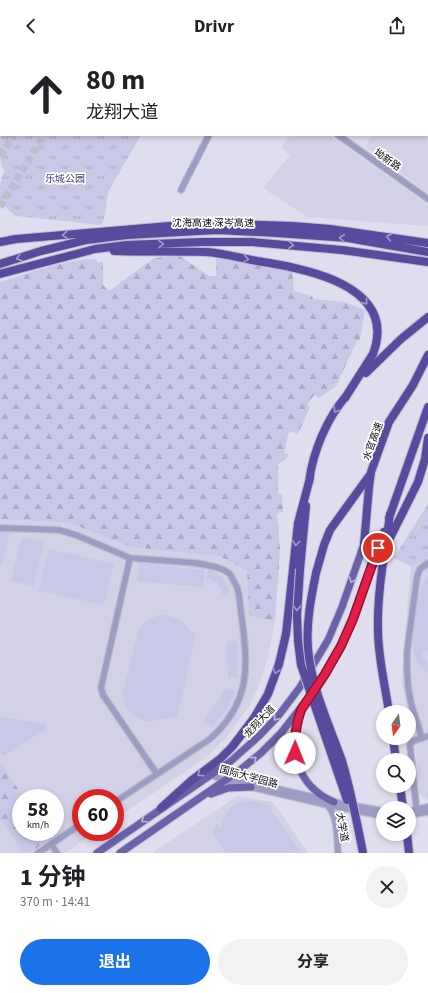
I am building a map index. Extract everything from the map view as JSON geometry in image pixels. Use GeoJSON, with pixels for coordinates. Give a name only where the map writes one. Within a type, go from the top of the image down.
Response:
{"type":"FeatureCollection","features":[{"type":"Feature","properties":{"kind":"highway"},"geometry":{"type":"LineString","coordinates":[[0,242],[16,239],[212,224],[284,225],[330,229],[428,243]]}},
{"type":"Feature","properties":{"kind":"highway","name":"沈海高速 深岑高速"},"geometry":{"type":"LineString","coordinates":[[0,264],[42,251],[86,240],[127,235],[217,230],[348,238],[428,252]]}},
{"type":"Feature","properties":{"kind":"highway","name":"沈海高速 深岑高速"},"geometry":{"type":"LineString","coordinates":[[0,274],[95,249],[127,245],[252,242],[342,250],[428,262]]}},
{"type":"Feature","properties":{"kind":"highway"},"geometry":{"type":"LineString","coordinates":[[95,249],[115,251],[207,252],[300,268],[322,275],[349,288],[363,298],[371,309],[376,320],[377,333],[373,354],[345,398]]}},
{"type":"Feature","properties":{"kind":"highway"},"geometry":{"type":"LineString","coordinates":[[161,808],[192,780],[220,759],[232,747],[254,718],[268,694],[279,664],[286,634],[298,523],[317,450],[327,425],[334,411],[371,367],[428,317]]}},
{"type":"Feature","properties":{"kind":"highway","name":"水官高速"},"geometry":{"type":"LineString","coordinates":[[364,544],[371,472],[389,422],[413,386],[428,355]]}},
{"type":"Feature","properties":{"kind":"highway"},"geometry":{"type":"LineString","coordinates":[[388,705],[379,646],[378,615],[382,548],[391,513],[428,407]]}},
{"type":"Feature","properties":{"kind":"highway"},"geometry":{"type":"LineString","coordinates":[[382,548],[410,498],[424,465],[428,438]]}},
{"type":"Feature","properties":{"kind":"highway"},"geometry":{"type":"LineString","coordinates":[[363,853],[348,783],[314,680],[309,660],[307,636],[316,573],[324,545],[330,530],[371,472]]}},
{"type":"Feature","properties":{"kind":"highway"},"geometry":{"type":"LineString","coordinates":[[310,478],[300,569],[297,615],[301,665],[361,842]]}},
{"type":"Feature","properties":{"kind":"highway"},"geometry":{"type":"LineString","coordinates":[[391,513],[410,498]]}},
{"type":"Feature","properties":{"kind":"main road","name":"龙翔大道"},"geometry":{"type":"LineString","coordinates":[[97,853],[236,757],[279,715],[300,687],[333,629],[364,544]]}},
{"type":"Feature","properties":{"kind":"main road"},"geometry":{"type":"LineString","coordinates":[[120,853],[200,799],[251,762],[288,724],[325,674],[341,646],[382,548]]}},
{"type":"Feature","properties":{"kind":"main road"},"geometry":{"type":"LineString","coordinates":[[304,704],[298,720],[295,736],[295,753],[298,767],[304,778],[331,804]]}},
{"type":"Feature","properties":{"kind":"main road"},"geometry":{"type":"LineString","coordinates":[[200,799],[222,790],[236,787],[251,787]]}},
{"type":"Feature","properties":{"kind":"street"},"geometry":{"type":"LineString","coordinates":[[181,190],[209,136]]}},
{"type":"Feature","properties":{"kind":"street","name":"坳新路"},"geometry":{"type":"LineString","coordinates":[[339,136],[428,199]]}},
{"type":"Feature","properties":{"kind":"street"},"geometry":{"type":"LineString","coordinates":[[0,528],[8,530],[50,529],[67,532],[130,558],[196,563],[216,567],[230,574],[234,580],[240,595],[246,662],[244,685],[238,705],[227,722],[210,739],[124,796]]}},
{"type":"Feature","properties":{"kind":"street"},"geometry":{"type":"LineString","coordinates":[[130,558],[101,688],[103,695],[157,774]]}},
{"type":"Feature","properties":{"kind":"street"},"geometry":{"type":"LineString","coordinates":[[422,738],[410,695],[407,677],[407,661],[416,577],[420,569],[428,562]]}},
{"type":"Feature","properties":{"kind":"street"},"geometry":{"type":"LineString","coordinates":[[415,801],[410,745],[413,741],[428,736]]}},
{"type":"Feature","properties":{"kind":"street","name":"国际大学园路"},"geometry":{"type":"LineString","coordinates":[[212,775],[376,814]]}},
{"type":"Feature","properties":{"kind":"street","name":"国际大学园路"},"geometry":{"type":"LineString","coordinates":[[227,779],[251,787],[331,804],[376,810]]}},
{"type":"Feature","properties":{"kind":"street","name":"大学道"},"geometry":{"type":"LineString","coordinates":[[331,804],[338,853]]}},
{"type":"Feature","properties":{"kind":"street"},"geometry":{"type":"LineString","coordinates":[[416,812],[428,807]]}},
{"type":"Feature","properties":{"kind":"street"},"geometry":{"type":"LineString","coordinates":[[416,812],[428,812]]}},
{"type":"Feature","properties":{"kind":"street"},"geometry":{"type":"LineString","coordinates":[[38,853],[72,830]]}},
{"type":"Feature","properties":{"kind":"street"},"geometry":{"type":"LineString","coordinates":[[51,844],[57,853]]}},
{"type":"Feature","properties":{"kind":"shaded area"},"geometry":{"type":"Polygon","coordinates":[[[290,136],[330,136],[428,205],[428,226],[307,217],[263,188],[290,155],[281,147],[290,136]]]}},
{"type":"Feature","properties":{"kind":"shaded area"},"geometry":{"type":"Polygon","coordinates":[[[371,136],[428,136],[428,193],[365,146],[371,136]]]}},
{"type":"Feature","properties":{"kind":"shaded area"},"geometry":{"type":"Polygon","coordinates":[[[428,504],[428,800],[419,793],[415,745],[416,705],[406,705],[401,681],[411,566],[394,558],[428,504]]]}},
{"type":"Feature","properties":{"kind":"shaded area"},"geometry":{"type":"Polygon","coordinates":[[[0,519],[70,523],[131,547],[219,556],[247,570],[249,615],[275,621],[268,658],[260,683],[250,705],[226,738],[204,759],[124,813],[124,789],[72,789],[72,841],[83,841],[65,853],[0,853],[0,519]]]}},
{"type":"Feature","properties":{"kind":"shaded area"},"geometry":{"type":"Polygon","coordinates":[[[238,796],[273,802],[308,853],[152,853],[238,796]]]}},
{"type":"Feature","properties":{"kind":"green space","name":"乐城公园"},"geometry":{"type":"Polygon","coordinates":[[[0,136],[140,136],[108,192],[105,215],[101,225],[16,216],[0,203],[0,185],[4,171],[0,159],[0,136]]]}},
{"type":"Feature","properties":{"kind":"green space"},"geometry":{"type":"Polygon","coordinates":[[[180,256],[209,276],[216,276],[216,258],[292,270],[294,291],[312,296],[313,299],[344,302],[365,310],[360,340],[357,341],[336,386],[319,398],[314,395],[307,405],[310,407],[298,434],[289,431],[284,453],[289,455],[284,461],[278,464],[278,494],[282,495],[283,512],[277,513],[280,550],[275,621],[249,616],[247,570],[219,556],[131,547],[70,523],[0,519],[0,282],[72,261],[97,259],[97,262],[103,262],[103,285],[109,291],[154,258],[180,256]]]}},
{"type":"Feature","properties":{"kind":"green space"},"geometry":{"type":"Polygon","coordinates":[[[428,504],[428,560],[411,566],[394,558],[428,504]]]}},
{"type":"Feature","properties":{"kind":"green space"},"geometry":{"type":"Polygon","coordinates":[[[0,531],[10,533],[2,565],[0,564],[0,531]]]}},
{"type":"Feature","properties":{"kind":"green space"},"geometry":{"type":"Polygon","coordinates":[[[22,538],[44,542],[33,586],[11,581],[22,538]]]}},
{"type":"Feature","properties":{"kind":"green space"},"geometry":{"type":"Polygon","coordinates":[[[49,549],[114,564],[104,605],[39,591],[49,549]]]}},
{"type":"Feature","properties":{"kind":"green space"},"geometry":{"type":"Polygon","coordinates":[[[139,563],[205,570],[203,587],[137,581],[139,563]]]}},
{"type":"Feature","properties":{"kind":"green space"},"geometry":{"type":"Polygon","coordinates":[[[209,569],[223,578],[230,592],[224,596],[217,583],[206,578],[209,569]]]}},
{"type":"Feature","properties":{"kind":"green space"},"geometry":{"type":"Polygon","coordinates":[[[428,575],[428,651],[421,651],[428,673],[417,661],[413,646],[415,619],[421,589],[428,575]]]}},
{"type":"Feature","properties":{"kind":"green space"},"geometry":{"type":"Polygon","coordinates":[[[164,615],[179,620],[190,630],[196,633],[177,718],[172,717],[155,721],[146,721],[137,718],[128,710],[123,695],[124,688],[140,628],[150,619],[164,615]]]}},
{"type":"Feature","properties":{"kind":"green space"},"geometry":{"type":"Polygon","coordinates":[[[227,641],[237,641],[238,677],[228,678],[227,641]]]}},
{"type":"Feature","properties":{"kind":"green space"},"geometry":{"type":"Polygon","coordinates":[[[226,688],[236,691],[226,710],[212,727],[204,720],[226,688]]]}},
{"type":"Feature","properties":{"kind":"green space"},"geometry":{"type":"Polygon","coordinates":[[[2,717],[46,724],[47,729],[3,756],[0,751],[0,718],[2,717]]]}},
{"type":"Feature","properties":{"kind":"green space"},"geometry":{"type":"Polygon","coordinates":[[[2,765],[18,789],[12,789],[12,837],[0,819],[0,767],[2,765]]]}},
{"type":"Feature","properties":{"kind":"green space"},"geometry":{"type":"Polygon","coordinates":[[[247,801],[265,805],[267,804],[301,853],[226,853],[212,831],[217,824],[221,829],[226,814],[232,807],[241,802],[247,801]]]}},
{"type":"Feature","properties":{"kind":"green space"},"geometry":{"type":"Polygon","coordinates":[[[15,841],[47,841],[29,853],[23,853],[15,841]]]}},
{"type":"Feature","properties":{"kind":"tunnel"},"geometry":{"type":"LineString","coordinates":[[0,156],[13,136]]}},
{"type":"Feature","properties":{"kind":"tunnel"},"geometry":{"type":"LineString","coordinates":[[0,207],[43,136]]}},
{"type":"Feature","properties":{"kind":"route"},"geometry":{"type":"LineString","coordinates":[[295,753],[295,736],[301,710],[317,687],[341,646],[353,619],[378,548]]}}]}
